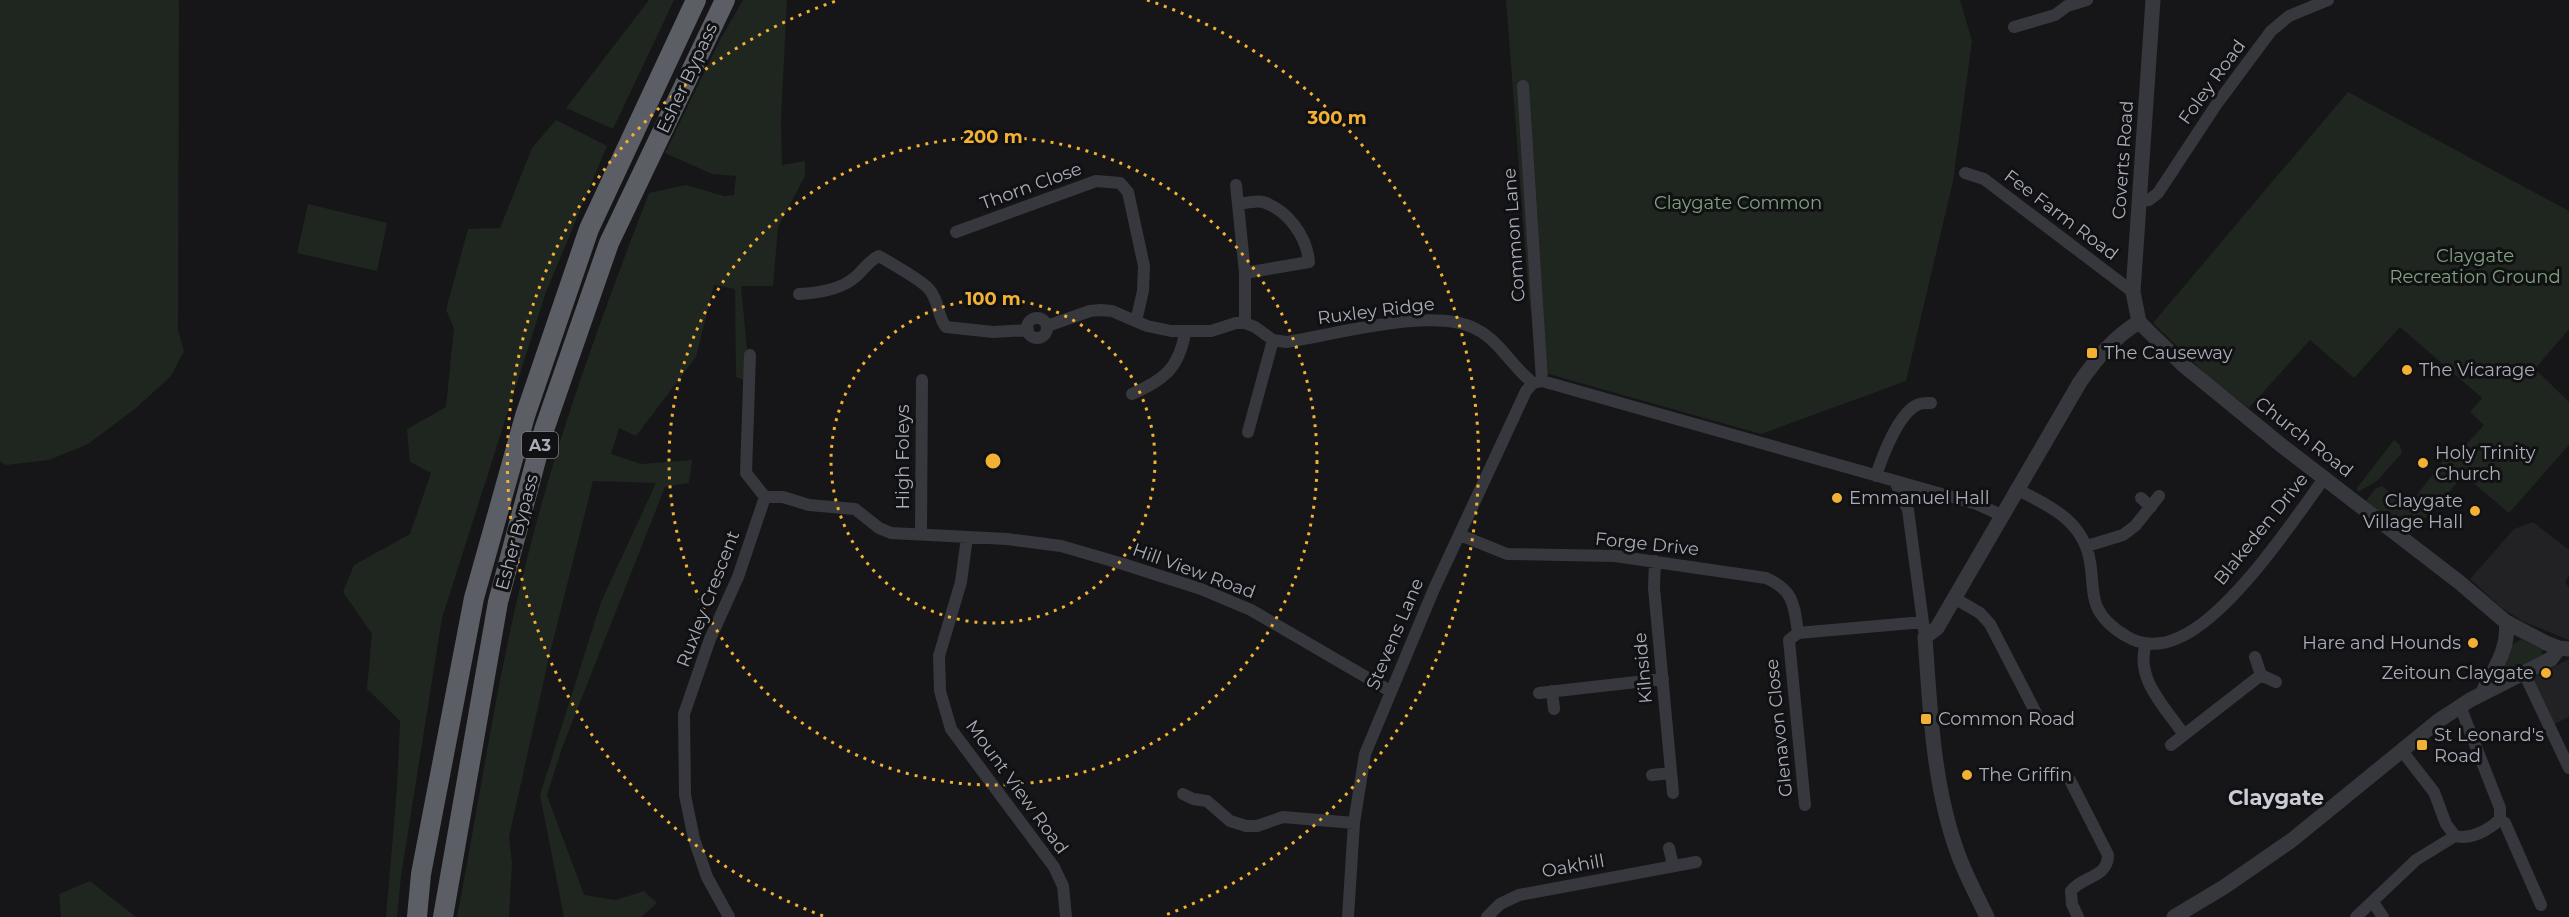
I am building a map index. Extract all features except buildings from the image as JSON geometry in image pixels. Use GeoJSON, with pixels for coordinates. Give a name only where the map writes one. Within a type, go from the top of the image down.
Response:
{"type":"FeatureCollection","features":[{"type":"Feature","properties":{"kind":"highway","name":"Esher Bypass"},"geometry":{"type":"LineString","coordinates":[[417,917],[422,874],[474,598],[525,416],[589,229],[696,0]]}},
{"type":"Feature","properties":{"kind":"highway","name":"Esher Bypass"},"geometry":{"type":"LineString","coordinates":[[442,917],[498,602],[544,430],[609,243],[724,0]]}},
{"type":"Feature","properties":{"kind":"street"},"geometry":{"type":"LineString","coordinates":[[2014,27],[2055,15],[2067,6],[2087,0]]}},
{"type":"Feature","properties":{"kind":"street","name":"Coverts Road"},"geometry":{"type":"LineString","coordinates":[[2139,321],[2133,292],[2153,0]]}},
{"type":"Feature","properties":{"kind":"street","name":"Foley Road"},"geometry":{"type":"LineString","coordinates":[[2140,201],[2149,200],[2158,193],[2216,105],[2271,31],[2289,15],[2328,0]]}},
{"type":"Feature","properties":{"kind":"street","name":"Common Lane"},"geometry":{"type":"LineString","coordinates":[[1523,86],[1537,382]]}},
{"type":"Feature","properties":{"kind":"street","name":"Fee Farm Road"},"geometry":{"type":"LineString","coordinates":[[1965,172],[1984,179],[2133,292]]}},
{"type":"Feature","properties":{"kind":"street","name":"Thorn Close"},"geometry":{"type":"LineString","coordinates":[[956,232],[1096,181],[1120,183],[1128,192],[1144,266],[1143,291],[1136,321]]}},
{"type":"Feature","properties":{"kind":"street"},"geometry":{"type":"LineString","coordinates":[[1236,185],[1245,273],[1245,323]]}},
{"type":"Feature","properties":{"kind":"street"},"geometry":{"type":"LineString","coordinates":[[1239,204],[1262,201],[1282,213],[1292,222],[1308,251],[1309,262],[1245,273]]}},
{"type":"Feature","properties":{"kind":"street"},"geometry":{"type":"LineString","coordinates":[[799,294],[836,288],[852,280],[872,259],[879,256],[929,288],[937,304],[940,320],[946,327],[993,332],[1028,330],[1034,337],[1042,336],[1047,326],[1090,311],[1101,310],[1112,311],[1147,326],[1185,333],[1211,331],[1236,323],[1245,323],[1273,340],[1248,432]]}},
{"type":"Feature","properties":{"kind":"street","name":"Ruxley Ridge"},"geometry":{"type":"LineString","coordinates":[[1273,340],[1286,342],[1420,321],[1444,320],[1462,323],[1489,337],[1537,382]]}},
{"type":"Feature","properties":{"kind":"street"},"geometry":{"type":"LineString","coordinates":[[1798,633],[1937,628],[2080,382],[2098,357],[2116,338],[2139,321]]}},
{"type":"Feature","properties":{"kind":"street","name":"Church Road"},"geometry":{"type":"LineString","coordinates":[[2139,321],[2182,364],[2506,622],[2564,649]]}},
{"type":"Feature","properties":{"kind":"street"},"geometry":{"type":"LineString","coordinates":[[1132,393],[1160,381],[1167,375],[1183,347],[1185,333]]}},
{"type":"Feature","properties":{"kind":"street"},"geometry":{"type":"LineString","coordinates":[[750,355],[746,473],[765,497],[783,497],[809,504],[855,509],[879,528],[891,533],[967,537]]}},
{"type":"Feature","properties":{"kind":"street","name":"High Foleys"},"geometry":{"type":"LineString","coordinates":[[921,534],[922,380]]}},
{"type":"Feature","properties":{"kind":"street"},"geometry":{"type":"LineString","coordinates":[[1537,382],[1977,504],[2001,515]]}},
{"type":"Feature","properties":{"kind":"street","name":"Stevens Lane"},"geometry":{"type":"LineString","coordinates":[[1348,917],[1354,823],[1365,754],[1390,691],[1526,391],[1537,382]]}},
{"type":"Feature","properties":{"kind":"street"},"geometry":{"type":"LineString","coordinates":[[1876,476],[1884,451],[1904,417],[1917,405],[1931,403]]}},
{"type":"Feature","properties":{"kind":"street","name":"Blakeden Drive"},"geometry":{"type":"LineString","coordinates":[[2146,644],[2178,638],[2217,610],[2255,570],[2325,477]]}},
{"type":"Feature","properties":{"kind":"street"},"geometry":{"type":"LineString","coordinates":[[1895,481],[1908,510],[1924,630],[1936,759],[1943,799],[1958,854],[1987,917]]}},
{"type":"Feature","properties":{"kind":"street"},"geometry":{"type":"LineString","coordinates":[[2016,489],[2069,520],[2087,546],[2097,606],[2105,620],[2118,631],[2146,644],[2142,657],[2142,669],[2184,735]]}},
{"type":"Feature","properties":{"kind":"street"},"geometry":{"type":"LineString","coordinates":[[2087,546],[2123,535],[2135,526],[2159,496]]}},
{"type":"Feature","properties":{"kind":"street","name":"Ruxley Crescent"},"geometry":{"type":"LineString","coordinates":[[729,917],[707,877],[694,839],[685,795],[684,714],[710,639],[738,577],[765,497]]}},
{"type":"Feature","properties":{"kind":"street"},"geometry":{"type":"LineString","coordinates":[[2141,498],[2151,507]]}},
{"type":"Feature","properties":{"kind":"street","name":"Forge Drive"},"geometry":{"type":"LineString","coordinates":[[1460,535],[1507,554],[1615,556],[1751,574],[1779,584],[1786,590],[1792,600],[1798,633]]}},
{"type":"Feature","properties":{"kind":"street","name":"Hill View Road"},"geometry":{"type":"LineString","coordinates":[[967,537],[1061,546],[1201,589],[1251,610],[1390,691]]}},
{"type":"Feature","properties":{"kind":"street","name":"Mount View Road"},"geometry":{"type":"LineString","coordinates":[[967,537],[961,582],[939,656],[940,691],[951,729],[1054,867],[1063,886],[1066,917]]}},
{"type":"Feature","properties":{"kind":"street","name":"Kilnside"},"geometry":{"type":"LineString","coordinates":[[1655,561],[1654,588],[1673,793]]}},
{"type":"Feature","properties":{"kind":"street"},"geometry":{"type":"LineString","coordinates":[[1954,598],[1980,613],[1990,624],[2037,715]]}},
{"type":"Feature","properties":{"kind":"street"},"geometry":{"type":"LineString","coordinates":[[2482,694],[2504,650],[2508,632],[2506,622]]}},
{"type":"Feature","properties":{"kind":"street","name":"Glenavon Close"},"geometry":{"type":"LineString","coordinates":[[1798,633],[1789,640],[1788,646],[1805,805]]}},
{"type":"Feature","properties":{"kind":"street"},"geometry":{"type":"LineString","coordinates":[[2174,917],[2262,862],[2438,721],[2460,706],[2551,659],[2564,649]]}},
{"type":"Feature","properties":{"kind":"street"},"geometry":{"type":"LineString","coordinates":[[2255,657],[2261,675],[2276,682]]}},
{"type":"Feature","properties":{"kind":"street"},"geometry":{"type":"LineString","coordinates":[[2524,673],[2569,768]]}},
{"type":"Feature","properties":{"kind":"street"},"geometry":{"type":"LineString","coordinates":[[2171,745],[2261,675]]}},
{"type":"Feature","properties":{"kind":"street"},"geometry":{"type":"LineString","coordinates":[[1554,709],[1546,692],[1662,679]]}},
{"type":"Feature","properties":{"kind":"street"},"geometry":{"type":"LineString","coordinates":[[2460,706],[2495,793],[2500,808],[2500,819],[2541,905]]}},
{"type":"Feature","properties":{"kind":"street"},"geometry":{"type":"LineString","coordinates":[[2402,751],[2434,792],[2446,824],[2455,836],[2461,838],[2482,832],[2500,819]]}},
{"type":"Feature","properties":{"kind":"street"},"geometry":{"type":"LineString","coordinates":[[1652,775],[1671,773]]}},
{"type":"Feature","properties":{"kind":"street"},"geometry":{"type":"LineString","coordinates":[[2070,780],[2108,855],[2108,863],[2104,869],[2071,891],[2072,904],[2078,917]]}},
{"type":"Feature","properties":{"kind":"street"},"geometry":{"type":"LineString","coordinates":[[1183,794],[1193,799],[1208,801],[1230,821],[1246,826],[1257,826],[1282,817],[1354,823]]}},
{"type":"Feature","properties":{"kind":"street"},"geometry":{"type":"LineString","coordinates":[[2356,917],[2416,860],[2455,836]]}},
{"type":"Feature","properties":{"kind":"street"},"geometry":{"type":"LineString","coordinates":[[1669,848],[1673,865]]}},
{"type":"Feature","properties":{"kind":"street","name":"Oakhill"},"geometry":{"type":"LineString","coordinates":[[1487,917],[1500,904],[1519,894],[1696,862]]}},
{"type":"Feature","properties":{"kind":"street"},"geometry":{"type":"LineString","coordinates":[[2373,902],[2383,917]]}},
{"type":"Feature","properties":{"kind":"shaded area"},"geometry":{"type":"Polygon","coordinates":[[[2533,522],[2569,550],[2569,576],[2565,582],[2569,588],[2569,640],[2522,621],[2502,608],[2470,579],[2514,529],[2533,522]]]}},
{"type":"Feature","properties":{"kind":"shaded area"},"geometry":{"type":"Polygon","coordinates":[[[2569,659],[2569,717],[2550,726],[2528,680],[2569,659]]]}},
{"type":"Feature","properties":{"kind":"green space"},"geometry":{"type":"Polygon","coordinates":[[[0,0],[178,0],[178,330],[184,351],[171,376],[136,408],[88,444],[49,460],[6,465],[0,461],[0,0]]]}},
{"type":"Feature","properties":{"kind":"green space"},"geometry":{"type":"Polygon","coordinates":[[[649,0],[674,0],[613,129],[566,108],[649,0]]]}},
{"type":"Feature","properties":{"kind":"green space"},"geometry":{"type":"Polygon","coordinates":[[[743,0],[787,0],[781,120],[782,165],[805,161],[805,176],[778,227],[773,286],[741,286],[750,382],[736,377],[735,289],[714,285],[696,357],[636,436],[619,428],[611,454],[641,464],[692,460],[689,483],[665,487],[562,748],[547,795],[584,895],[616,900],[644,891],[657,903],[641,917],[564,917],[540,795],[601,602],[656,483],[593,481],[550,653],[509,837],[512,863],[509,917],[457,917],[508,639],[530,547],[555,457],[584,368],[649,193],[686,185],[724,196],[734,195],[736,176],[712,174],[665,153],[721,38],[743,0]]]}},
{"type":"Feature","properties":{"kind":"green space","name":"Claygate Common"},"geometry":{"type":"Polygon","coordinates":[[[1506,0],[1960,0],[1972,41],[1953,181],[1906,381],[1761,434],[1538,371],[1529,297],[1506,0]]]}},
{"type":"Feature","properties":{"kind":"green space","name":"Claygate Recreation Ground"},"geometry":{"type":"Polygon","coordinates":[[[2348,92],[2569,211],[2569,329],[2535,369],[2569,402],[2569,445],[2509,513],[2464,475],[2410,535],[2366,501],[2375,489],[2382,486],[2390,492],[2393,490],[2395,492],[2393,495],[2396,500],[2400,498],[2404,501],[2406,498],[2412,501],[2434,473],[2438,472],[2438,467],[2444,460],[2458,457],[2457,451],[2461,450],[2484,425],[2470,412],[2482,398],[2400,327],[2354,378],[2310,340],[2249,408],[2211,379],[2153,323],[2348,92]]]}},
{"type":"Feature","properties":{"kind":"green space"},"geometry":{"type":"Polygon","coordinates":[[[556,120],[607,146],[546,292],[442,618],[401,876],[397,917],[386,917],[400,721],[367,689],[372,634],[343,592],[354,565],[410,534],[431,473],[410,462],[407,429],[446,407],[454,328],[446,310],[468,229],[500,228],[532,148],[556,120]]]}},
{"type":"Feature","properties":{"kind":"green space"},"geometry":{"type":"Polygon","coordinates":[[[308,204],[387,223],[377,271],[297,253],[308,204]]]}},
{"type":"Feature","properties":{"kind":"green space"},"geometry":{"type":"Polygon","coordinates":[[[2394,440],[2400,445],[2402,453],[2377,481],[2358,492],[2357,488],[2394,440]]]}},
{"type":"Feature","properties":{"kind":"green space"},"geometry":{"type":"Polygon","coordinates":[[[2521,639],[2541,649],[2543,655],[2501,679],[2497,675],[2512,645],[2521,639]]]}},
{"type":"Feature","properties":{"kind":"green space"},"geometry":{"type":"Polygon","coordinates":[[[90,881],[136,917],[61,917],[59,894],[90,881]]]}},
{"type":"Feature","properties":{"kind":"place","name":"The Causeway"},"geometry":{"type":"Point","coordinates":[2092,353]}},
{"type":"Feature","properties":{"kind":"place","name":"The Vicarage"},"geometry":{"type":"Point","coordinates":[2407,370]}},
{"type":"Feature","properties":{"kind":"place","name":"Holy Trinity Church"},"geometry":{"type":"Point","coordinates":[2423,463]}},
{"type":"Feature","properties":{"kind":"place","name":"Emmanuel Hall"},"geometry":{"type":"Point","coordinates":[1837,498]}},
{"type":"Feature","properties":{"kind":"place","name":"Claygate Village Hall"},"geometry":{"type":"Point","coordinates":[2475,511]}},
{"type":"Feature","properties":{"kind":"place","name":"Hare and Hounds"},"geometry":{"type":"Point","coordinates":[2473,643]}},
{"type":"Feature","properties":{"kind":"place","name":"Zeitoun Claygate"},"geometry":{"type":"Point","coordinates":[2546,673]}},
{"type":"Feature","properties":{"kind":"place","name":"Common Road"},"geometry":{"type":"Point","coordinates":[1926,719]}},
{"type":"Feature","properties":{"kind":"place","name":"St Leonard's Road"},"geometry":{"type":"Point","coordinates":[2422,745]}},
{"type":"Feature","properties":{"kind":"place","name":"The Griffin"},"geometry":{"type":"Point","coordinates":[1967,775]}},
{"type":"Feature","properties":{"kind":"district","name":"Claygate"},"geometry":{"type":"Point","coordinates":[2276,798]}}]}
